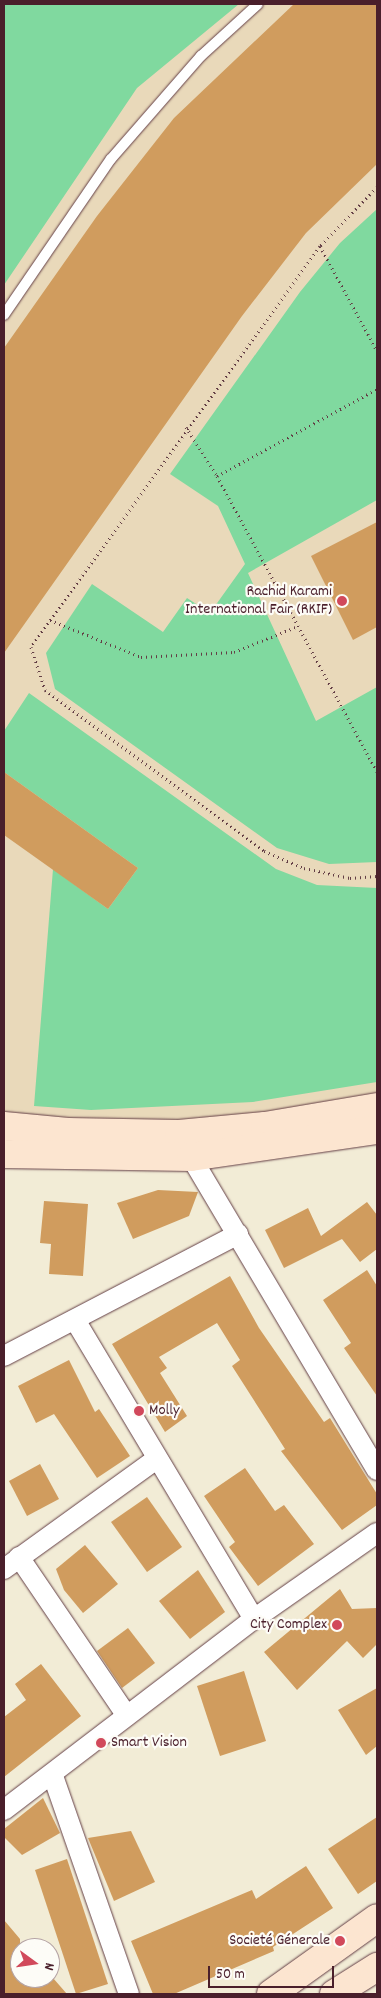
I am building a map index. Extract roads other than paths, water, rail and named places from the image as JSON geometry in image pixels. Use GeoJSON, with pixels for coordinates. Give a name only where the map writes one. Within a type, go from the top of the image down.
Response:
{"type":"FeatureCollection","features":[{"type":"Feature","properties":{"kind":"street"},"geometry":{"type":"LineString","coordinates":[[4,1126],[68,1132],[179,1134],[265,1126],[377,1108]]}},
{"type":"Feature","properties":{"kind":"street"},"geometry":{"type":"LineString","coordinates":[[5,1155],[191,1157],[377,1130]]}},
{"type":"Feature","properties":{"kind":"street"},"geometry":{"type":"LineString","coordinates":[[191,1157],[377,1470]]}},
{"type":"Feature","properties":{"kind":"street"},"geometry":{"type":"LineString","coordinates":[[4,1356],[238,1234]]}},
{"type":"Feature","properties":{"kind":"street"},"geometry":{"type":"LineString","coordinates":[[76,1320],[155,1460],[254,1619]]}},
{"type":"Feature","properties":{"kind":"street"},"geometry":{"type":"LineString","coordinates":[[128,1716],[11,1563],[155,1460]]}},
{"type":"Feature","properties":{"kind":"street"},"geometry":{"type":"LineString","coordinates":[[4,1810],[53,1776],[254,1619],[377,1533]]}},
{"type":"Feature","properties":{"kind":"street"},"geometry":{"type":"LineString","coordinates":[[53,1776],[129,1994]]}},
{"type":"Feature","properties":{"kind":"street"},"geometry":{"type":"LineString","coordinates":[[271,1994],[377,1918]]}},
{"type":"Feature","properties":{"kind":"street"},"geometry":{"type":"LineString","coordinates":[[334,1994],[377,1967]]}},
{"type":"Feature","properties":{"kind":"lane"},"geometry":{"type":"LineString","coordinates":[[4,315],[111,159],[201,56],[258,4]]}},
{"type":"Feature","properties":{"kind":"place","name":"Rachid Karami International Fair (RKIF)"},"geometry":{"type":"Point","coordinates":[342,601]}},
{"type":"Feature","properties":{"kind":"place","name":"Molly"},"geometry":{"type":"Point","coordinates":[139,1411]}},
{"type":"Feature","properties":{"kind":"place","name":"City Complex"},"geometry":{"type":"Point","coordinates":[337,1625]}},
{"type":"Feature","properties":{"kind":"place","name":"Smart Vision"},"geometry":{"type":"Point","coordinates":[101,1743]}},
{"type":"Feature","properties":{"kind":"place","name":"Societé Génerale"},"geometry":{"type":"Point","coordinates":[340,1941]}}]}
